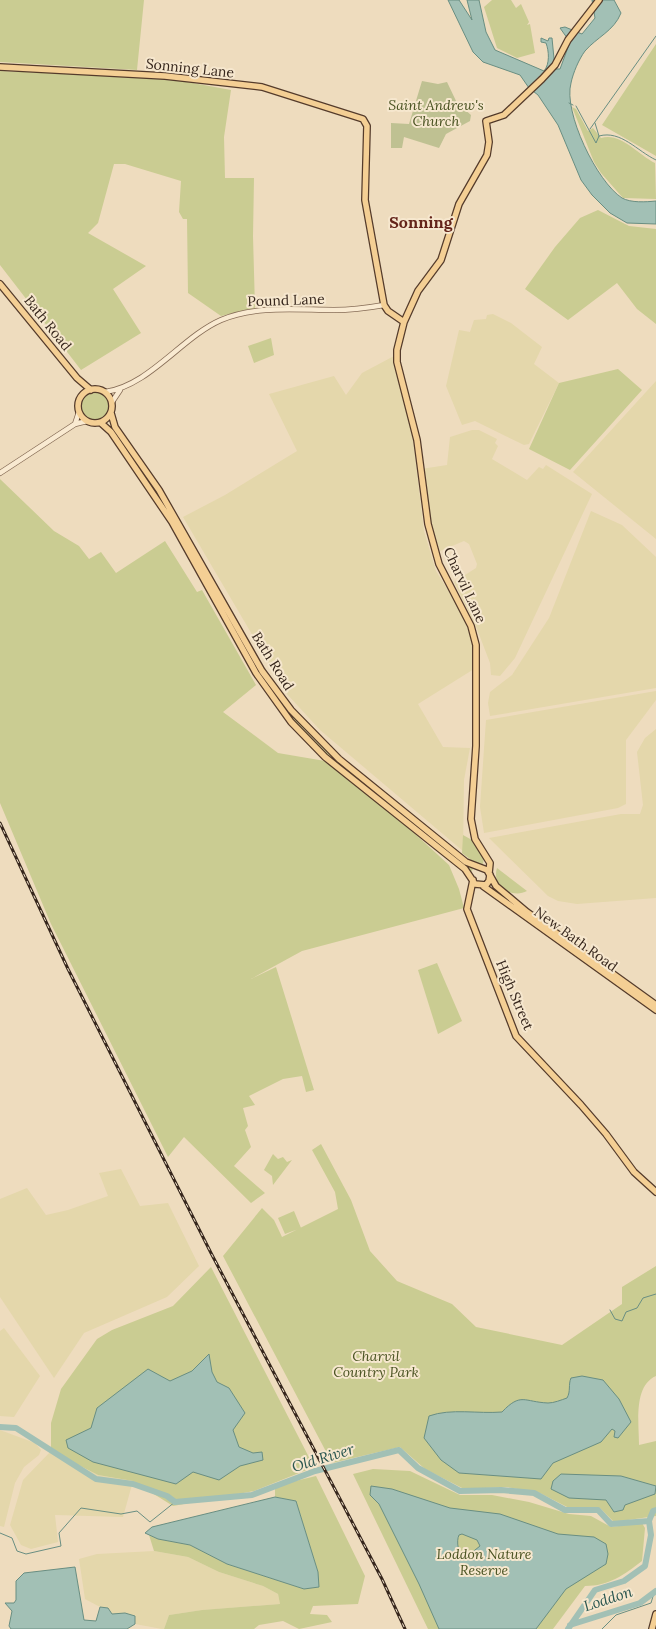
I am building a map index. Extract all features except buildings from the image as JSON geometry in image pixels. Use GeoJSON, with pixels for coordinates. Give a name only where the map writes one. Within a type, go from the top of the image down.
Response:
{"type":"FeatureCollection","features":[{"type":"Feature","properties":{"kind":"main road","name":"Charvil Lane"},"geometry":{"type":"LineString","coordinates":[[489,874],[490,863],[475,839],[471,820],[476,746],[476,644],[471,626],[439,564],[428,524],[417,440],[396,354],[404,322],[418,292],[441,260],[459,204],[488,156],[489,142],[486,120],[504,115],[525,98],[555,65],[568,40],[599,0]]}},
{"type":"Feature","properties":{"kind":"main road","name":"Sonning Lane"},"geometry":{"type":"LineString","coordinates":[[0,67],[164,76],[262,87],[297,96],[363,119],[367,126],[365,200],[384,305]]}},
{"type":"Feature","properties":{"kind":"main road","name":"Bath Road"},"geometry":{"type":"LineString","coordinates":[[0,284],[77,378],[91,390]]}},
{"type":"Feature","properties":{"kind":"main road"},"geometry":{"type":"LineString","coordinates":[[384,305],[388,311],[404,322]]}},
{"type":"Feature","properties":{"kind":"main road","name":"Bath Road"},"geometry":{"type":"LineString","coordinates":[[77,378],[81,396]]}},
{"type":"Feature","properties":{"kind":"main road"},"geometry":{"type":"LineString","coordinates":[[91,390],[105,392],[112,402],[108,419],[101,423],[82,419],[79,412],[81,396],[91,390]]}},
{"type":"Feature","properties":{"kind":"main road","name":"Bath Road"},"geometry":{"type":"LineString","coordinates":[[111,412],[115,427],[195,551],[262,671],[290,710],[339,759],[466,862],[489,874]]}},
{"type":"Feature","properties":{"kind":"main road","name":"Bath Road"},"geometry":{"type":"LineString","coordinates":[[101,423],[142,470],[265,687],[291,722],[325,757],[466,869],[473,879],[482,886]]}},
{"type":"Feature","properties":{"kind":"main road"},"geometry":{"type":"LineString","coordinates":[[473,879],[474,873],[481,869],[487,859]]}},
{"type":"Feature","properties":{"kind":"main road"},"geometry":{"type":"LineString","coordinates":[[470,894],[489,882],[489,874]]}},
{"type":"Feature","properties":{"kind":"main road","name":"New Bath Road"},"geometry":{"type":"LineString","coordinates":[[489,874],[496,886],[533,917],[656,1005]]}},
{"type":"Feature","properties":{"kind":"main road","name":"High Street"},"geometry":{"type":"LineString","coordinates":[[473,879],[467,905],[471,923],[516,1036],[606,1134],[634,1172],[656,1192]]}},
{"type":"Feature","properties":{"kind":"main road","name":"New Bath Road"},"geometry":{"type":"LineString","coordinates":[[482,886],[545,933],[656,1010]]}},
{"type":"Feature","properties":{"kind":"main road"},"geometry":{"type":"LineString","coordinates":[[652,1629],[656,1614]]}},
{"type":"Feature","properties":{"kind":"street","name":"Pound Lane"},"geometry":{"type":"LineString","coordinates":[[112,402],[121,389],[219,321],[237,314],[263,310],[356,310],[384,305]]}},
{"type":"Feature","properties":{"kind":"street","name":"Pound Lane"},"geometry":{"type":"LineString","coordinates":[[105,392],[121,389]]}},
{"type":"Feature","properties":{"kind":"street"},"geometry":{"type":"LineString","coordinates":[[75,424],[79,412]]}},
{"type":"Feature","properties":{"kind":"street"},"geometry":{"type":"LineString","coordinates":[[0,473],[75,424],[87,421]]}},
{"type":"Feature","properties":{"kind":"shaded area"},"geometry":{"type":"Polygon","coordinates":[[[493,314],[511,323],[542,347],[534,364],[559,383],[529,444],[524,445],[475,421],[462,425],[446,386],[459,330],[470,332],[474,320],[486,319],[487,315],[493,314]]]}},
{"type":"Feature","properties":{"kind":"shaded area"},"geometry":{"type":"Polygon","coordinates":[[[394,356],[410,414],[424,531],[436,571],[468,622],[476,641],[474,669],[418,704],[443,747],[470,748],[464,780],[463,851],[320,730],[287,694],[183,517],[225,495],[297,451],[269,394],[334,376],[346,395],[362,373],[394,356]]]}},
{"type":"Feature","properties":{"kind":"shaded area"},"geometry":{"type":"Polygon","coordinates":[[[656,381],[656,539],[573,472],[656,381]]]}},
{"type":"Feature","properties":{"kind":"shaded area"},"geometry":{"type":"Polygon","coordinates":[[[472,430],[479,430],[497,439],[495,443],[498,446],[492,459],[527,480],[539,467],[543,469],[546,465],[592,494],[515,658],[500,676],[491,675],[490,663],[477,629],[454,582],[476,568],[477,564],[469,544],[464,541],[440,551],[432,529],[421,469],[447,465],[450,437],[472,430]]]}},
{"type":"Feature","properties":{"kind":"shaded area"},"geometry":{"type":"Polygon","coordinates":[[[591,511],[622,525],[656,557],[656,688],[490,716],[488,703],[490,692],[512,675],[549,618],[591,511]]]}},
{"type":"Feature","properties":{"kind":"shaded area"},"geometry":{"type":"Polygon","coordinates":[[[656,691],[656,700],[626,740],[626,804],[618,808],[484,833],[480,807],[486,720],[656,691]]]}},
{"type":"Feature","properties":{"kind":"shaded area"},"geometry":{"type":"Polygon","coordinates":[[[656,729],[656,898],[577,904],[558,901],[548,896],[489,838],[621,814],[640,814],[643,805],[637,752],[645,738],[656,729]]]}},
{"type":"Feature","properties":{"kind":"shaded area"},"geometry":{"type":"Polygon","coordinates":[[[121,1169],[140,1206],[168,1203],[199,1266],[167,1297],[84,1333],[54,1378],[0,1297],[0,1199],[27,1188],[46,1215],[68,1210],[108,1196],[99,1173],[121,1169]]]}},
{"type":"Feature","properties":{"kind":"shaded area"},"geometry":{"type":"Polygon","coordinates":[[[4,1328],[40,1376],[14,1417],[0,1416],[0,1331],[4,1328]]]}},
{"type":"Feature","properties":{"kind":"shaded area"},"geometry":{"type":"Polygon","coordinates":[[[0,1430],[35,1443],[41,1450],[39,1455],[24,1467],[15,1483],[4,1527],[0,1526],[0,1430]]]}},
{"type":"Feature","properties":{"kind":"shaded area"},"geometry":{"type":"Polygon","coordinates":[[[51,1451],[98,1475],[133,1481],[123,1517],[55,1515],[58,1542],[31,1549],[21,1545],[10,1525],[23,1480],[51,1451]]]}},
{"type":"Feature","properties":{"kind":"shaded area"},"geometry":{"type":"Polygon","coordinates":[[[154,1551],[188,1557],[219,1572],[263,1586],[278,1594],[280,1604],[202,1610],[169,1615],[164,1629],[162,1629],[135,1624],[135,1616],[125,1613],[112,1614],[108,1608],[100,1607],[85,1599],[79,1559],[97,1554],[154,1551]]]}},
{"type":"Feature","properties":{"kind":"green space"},"geometry":{"type":"Polygon","coordinates":[[[0,0],[144,0],[137,70],[0,62],[0,0]]]}},
{"type":"Feature","properties":{"kind":"green space"},"geometry":{"type":"Polygon","coordinates":[[[492,0],[511,0],[516,8],[521,4],[529,22],[527,25],[530,24],[535,53],[517,58],[497,48],[484,7],[492,0]]]}},
{"type":"Feature","properties":{"kind":"green space"},"geometry":{"type":"Polygon","coordinates":[[[656,44],[656,156],[602,125],[656,44]]]}},
{"type":"Feature","properties":{"kind":"green space"},"geometry":{"type":"Polygon","coordinates":[[[0,71],[165,78],[231,90],[224,137],[225,178],[254,178],[255,308],[221,316],[188,293],[187,219],[183,219],[179,212],[181,181],[125,164],[114,164],[98,223],[88,233],[146,266],[113,289],[141,333],[81,370],[0,265],[0,71]]]}},
{"type":"Feature","properties":{"kind":"green space","name":"Saint Andrew's Church"},"geometry":{"type":"Polygon","coordinates":[[[422,81],[438,84],[447,82],[457,103],[471,115],[470,121],[446,134],[439,148],[404,137],[402,148],[391,148],[391,123],[409,124],[422,81]]]}},
{"type":"Feature","properties":{"kind":"green space"},"geometry":{"type":"Polygon","coordinates":[[[572,107],[576,109],[588,131],[593,128],[601,138],[615,138],[622,141],[655,163],[656,199],[623,198],[594,162],[572,107]]]}},
{"type":"Feature","properties":{"kind":"green space"},"geometry":{"type":"Polygon","coordinates":[[[598,210],[629,226],[656,229],[656,324],[637,309],[617,283],[568,320],[525,289],[555,247],[580,218],[598,210]]]}},
{"type":"Feature","properties":{"kind":"green space"},"geometry":{"type":"Polygon","coordinates":[[[271,338],[274,355],[254,363],[248,346],[271,338]]]}},
{"type":"Feature","properties":{"kind":"green space"},"geometry":{"type":"Polygon","coordinates":[[[618,369],[642,390],[570,470],[529,449],[559,383],[618,369]]]}},
{"type":"Feature","properties":{"kind":"green space"},"geometry":{"type":"Polygon","coordinates":[[[96,391],[102,392],[110,400],[110,412],[102,420],[96,421],[90,420],[82,412],[81,406],[82,400],[90,392],[96,391]]]}},
{"type":"Feature","properties":{"kind":"green space"},"geometry":{"type":"Polygon","coordinates":[[[143,473],[163,502],[177,526],[143,473]]]}},
{"type":"Feature","properties":{"kind":"green space"},"geometry":{"type":"Polygon","coordinates":[[[0,479],[54,531],[79,546],[89,559],[101,552],[116,573],[165,541],[197,592],[202,590],[256,685],[223,712],[278,753],[325,761],[413,832],[449,865],[459,889],[464,908],[302,951],[251,979],[276,967],[314,1090],[306,1092],[302,1076],[283,1079],[249,1096],[255,1105],[243,1108],[248,1126],[245,1130],[251,1147],[234,1166],[265,1193],[251,1203],[184,1137],[168,1157],[51,924],[0,803],[0,479]]]}},
{"type":"Feature","properties":{"kind":"green space"},"geometry":{"type":"Polygon","coordinates":[[[177,526],[188,544],[218,598],[181,533],[177,526]]]}},
{"type":"Feature","properties":{"kind":"green space"},"geometry":{"type":"Polygon","coordinates":[[[218,598],[271,685],[292,714],[314,739],[339,762],[473,869],[471,872],[321,751],[290,718],[263,680],[218,598]]]}},
{"type":"Feature","properties":{"kind":"green space"},"geometry":{"type":"Polygon","coordinates":[[[463,835],[472,840],[484,858],[483,864],[475,863],[462,853],[463,835]]]}},
{"type":"Feature","properties":{"kind":"green space"},"geometry":{"type":"Polygon","coordinates":[[[497,868],[527,891],[515,893],[504,889],[497,880],[497,868]]]}},
{"type":"Feature","properties":{"kind":"green space"},"geometry":{"type":"Polygon","coordinates":[[[437,963],[462,1021],[438,1034],[418,970],[437,963]]]}},
{"type":"Feature","properties":{"kind":"green space","name":"Charvil Country Park"},"geometry":{"type":"Polygon","coordinates":[[[321,1144],[351,1200],[370,1251],[397,1281],[452,1304],[476,1327],[562,1345],[622,1304],[622,1287],[656,1266],[656,1376],[644,1388],[638,1417],[639,1445],[656,1441],[656,1516],[614,1522],[600,1508],[569,1508],[540,1493],[507,1487],[464,1489],[425,1469],[400,1447],[332,1463],[223,1256],[262,1208],[274,1220],[282,1237],[338,1209],[335,1192],[312,1150],[321,1144]]]}},
{"type":"Feature","properties":{"kind":"green space"},"geometry":{"type":"Polygon","coordinates":[[[273,1154],[278,1159],[283,1157],[287,1162],[292,1160],[273,1185],[272,1176],[264,1170],[273,1154]]]}},
{"type":"Feature","properties":{"kind":"green space"},"geometry":{"type":"Polygon","coordinates":[[[294,1211],[301,1228],[285,1234],[278,1218],[294,1211]]]}},
{"type":"Feature","properties":{"kind":"green space"},"geometry":{"type":"Polygon","coordinates":[[[211,1267],[314,1467],[254,1491],[173,1506],[133,1481],[98,1475],[51,1451],[51,1423],[61,1389],[97,1339],[112,1330],[173,1306],[211,1267]]]}},
{"type":"Feature","properties":{"kind":"green space","name":"Loddon Nature Reserve"},"geometry":{"type":"Polygon","coordinates":[[[373,1469],[410,1471],[460,1495],[492,1495],[529,1502],[569,1514],[591,1516],[611,1527],[642,1523],[645,1528],[642,1561],[616,1579],[602,1584],[585,1586],[553,1629],[428,1629],[353,1474],[373,1469]]]}},
{"type":"Feature","properties":{"kind":"green space"},"geometry":{"type":"Polygon","coordinates":[[[316,1476],[365,1576],[358,1604],[313,1606],[310,1614],[327,1615],[332,1622],[299,1629],[283,1621],[259,1625],[254,1629],[164,1629],[169,1615],[202,1610],[280,1604],[278,1594],[263,1586],[219,1572],[188,1557],[154,1551],[149,1535],[158,1539],[190,1545],[227,1564],[304,1589],[318,1587],[318,1572],[296,1501],[275,1497],[275,1486],[316,1476]]]}},
{"type":"Feature","properties":{"kind":"water"},"geometry":{"type":"Polygon","coordinates":[[[448,0],[459,0],[472,20],[467,0],[479,0],[486,32],[495,50],[544,71],[548,61],[548,54],[546,43],[541,42],[541,38],[548,41],[549,38],[552,38],[555,69],[560,69],[570,42],[560,28],[565,27],[582,34],[595,18],[592,0],[614,0],[621,13],[618,19],[610,29],[585,51],[575,71],[571,83],[570,96],[572,111],[584,145],[602,177],[612,190],[626,200],[639,202],[656,201],[656,224],[627,223],[610,213],[592,195],[581,180],[558,125],[538,95],[529,88],[520,75],[483,62],[473,52],[448,0]]]}},
{"type":"Feature","properties":{"kind":"water"},"geometry":{"type":"Polygon","coordinates":[[[209,1354],[212,1372],[217,1382],[229,1388],[245,1413],[233,1430],[239,1447],[253,1453],[262,1452],[263,1460],[240,1466],[219,1480],[193,1472],[176,1484],[93,1462],[68,1448],[66,1440],[91,1428],[97,1408],[148,1369],[170,1381],[192,1371],[209,1354]]]}},
{"type":"Feature","properties":{"kind":"water","name":"Charvil Country Park"},"geometry":{"type":"Polygon","coordinates":[[[582,1376],[603,1380],[619,1399],[631,1422],[618,1438],[614,1437],[615,1431],[612,1429],[601,1442],[553,1463],[541,1479],[459,1473],[441,1460],[424,1438],[429,1416],[446,1412],[502,1412],[519,1400],[555,1402],[567,1398],[571,1378],[582,1376]]]}},
{"type":"Feature","properties":{"kind":"water"},"geometry":{"type":"Polygon","coordinates":[[[561,1474],[621,1476],[656,1486],[655,1494],[625,1505],[623,1510],[614,1512],[606,1500],[569,1498],[551,1489],[553,1481],[561,1474]]]}},
{"type":"Feature","properties":{"kind":"water","name":"Loddon Nature Reserve"},"geometry":{"type":"Polygon","coordinates":[[[371,1486],[392,1489],[450,1508],[500,1514],[558,1534],[594,1537],[606,1544],[608,1554],[606,1564],[566,1589],[536,1629],[439,1629],[379,1504],[370,1495],[371,1486]],[[462,1534],[459,1535],[458,1548],[465,1558],[480,1546],[477,1540],[462,1534]]]}},
{"type":"Feature","properties":{"kind":"water"},"geometry":{"type":"Polygon","coordinates":[[[275,1497],[296,1501],[318,1572],[319,1587],[304,1589],[227,1564],[190,1545],[158,1539],[145,1533],[152,1527],[275,1497]]]}},
{"type":"Feature","properties":{"kind":"water"},"geometry":{"type":"Polygon","coordinates":[[[75,1567],[84,1620],[96,1621],[100,1607],[108,1608],[112,1614],[125,1613],[135,1616],[135,1624],[127,1629],[11,1629],[9,1626],[12,1611],[5,1603],[14,1603],[16,1600],[16,1581],[24,1573],[75,1567]]]}},
{"type":"Feature","properties":{"kind":"waterway"},"geometry":{"type":"LineString","coordinates":[[590,129],[656,36]]}},
{"type":"Feature","properties":{"kind":"waterway"},"geometry":{"type":"LineString","coordinates":[[569,103],[573,105]]}},
{"type":"Feature","properties":{"kind":"waterway"},"geometry":{"type":"LineString","coordinates":[[576,106],[596,143],[599,136],[615,136],[629,142],[656,160]]}},
{"type":"Feature","properties":{"kind":"waterway"},"geometry":{"type":"LineString","coordinates":[[595,123],[599,136]]}},
{"type":"Feature","properties":{"kind":"waterway"},"geometry":{"type":"LineString","coordinates":[[610,1310],[615,1319],[622,1321],[626,1312],[637,1308],[643,1298],[656,1294]]}},
{"type":"Feature","properties":{"kind":"waterway","name":"Old River"},"geometry":{"type":"LineString","coordinates":[[0,1427],[16,1428],[96,1479],[133,1484],[167,1496],[175,1502],[252,1495],[315,1471],[399,1450],[418,1468],[460,1491],[501,1490],[534,1493],[565,1510],[598,1510],[611,1524],[649,1521]]}},
{"type":"Feature","properties":{"kind":"waterway"},"geometry":{"type":"LineString","coordinates":[[0,1533],[12,1538],[17,1551],[26,1554],[61,1546],[59,1533],[81,1508],[121,1514],[137,1511],[150,1522],[175,1502]]}},
{"type":"Feature","properties":{"kind":"waterway","name":"Old River"},"geometry":{"type":"LineString","coordinates":[[568,1629],[595,1590],[624,1581],[645,1566],[651,1535],[649,1521],[653,1511],[656,1510]]}},
{"type":"Feature","properties":{"kind":"waterway","name":"Loddon"},"geometry":{"type":"LineString","coordinates":[[570,1625],[640,1603],[656,1591]]}},
{"type":"Feature","properties":{"kind":"waterway","name":"Loddon"},"geometry":{"type":"LineString","coordinates":[[602,1629],[616,1615],[651,1603],[654,1593]]}},
{"type":"Feature","properties":{"kind":"railway"},"geometry":{"type":"LineString","coordinates":[[0,823],[68,969],[211,1253],[382,1579],[405,1629]]}},
{"type":"Feature","properties":{"kind":"district","name":"Sonning"},"geometry":{"type":"Point","coordinates":[421,222]}}]}
